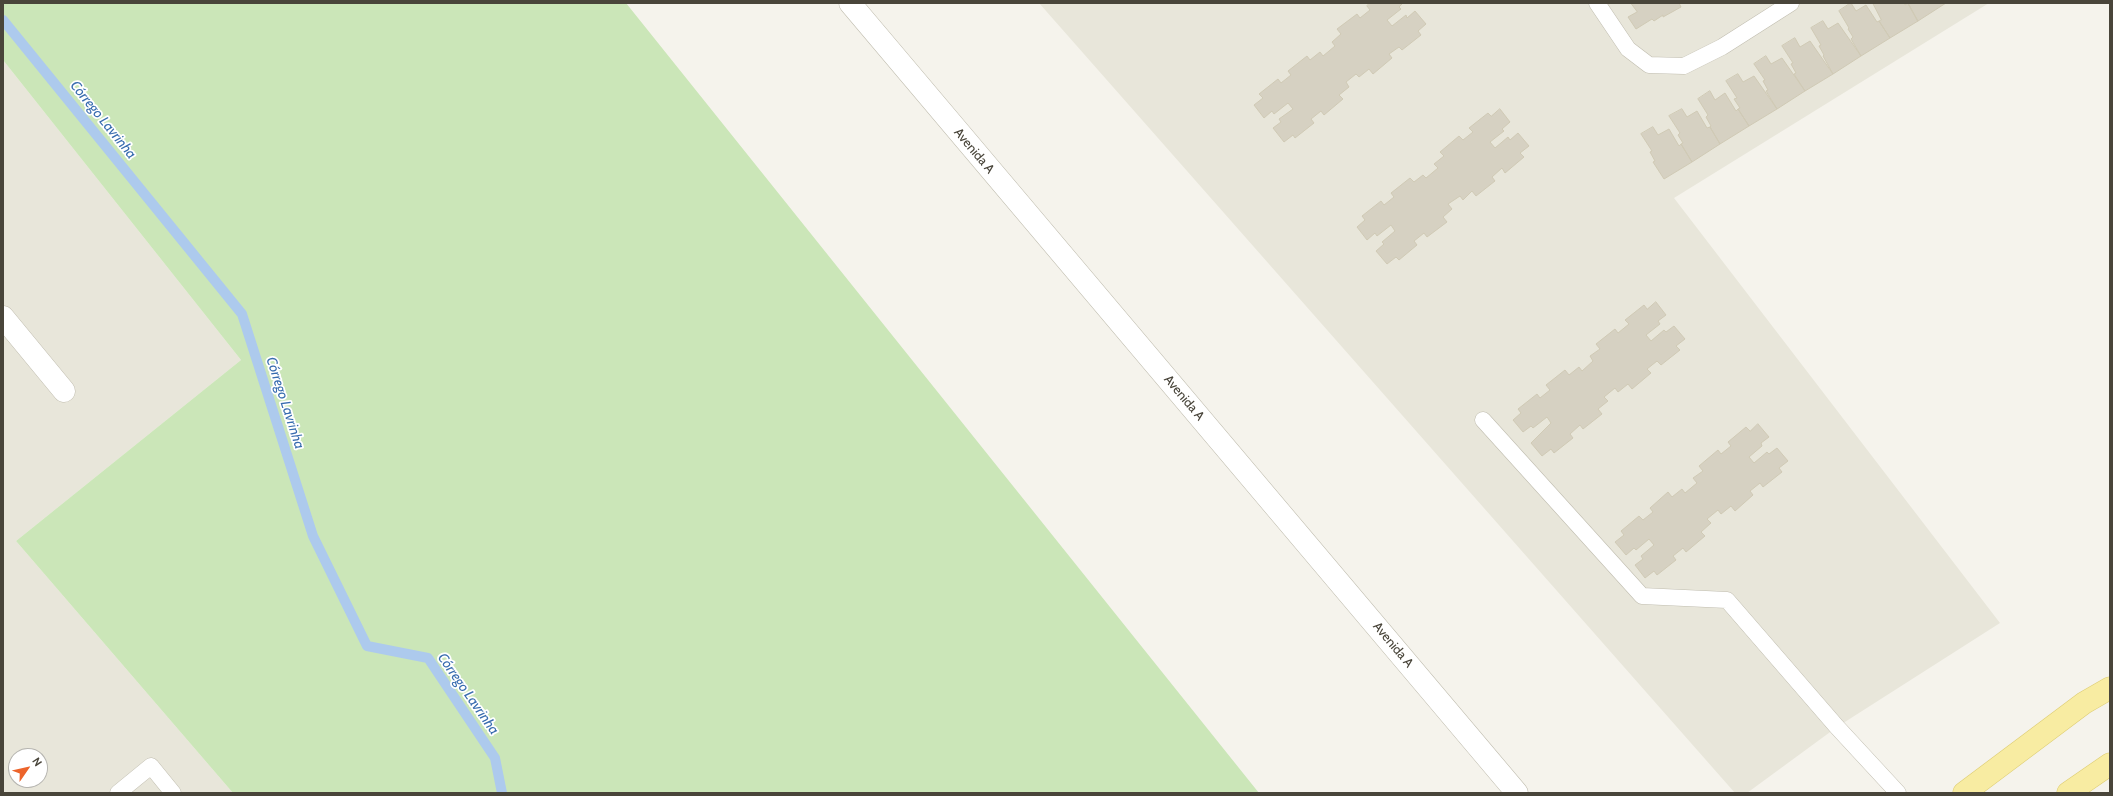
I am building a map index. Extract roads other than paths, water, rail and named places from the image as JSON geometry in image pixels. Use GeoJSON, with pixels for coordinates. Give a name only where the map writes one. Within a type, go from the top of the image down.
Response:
{"type":"FeatureCollection","features":[{"type":"Feature","properties":{"kind":"main road"},"geometry":{"type":"LineString","coordinates":[[1964,793],[2084,703],[2110,688]]}},
{"type":"Feature","properties":{"kind":"main road"},"geometry":{"type":"LineString","coordinates":[[2068,793],[2110,764]]}},
{"type":"Feature","properties":{"kind":"street","name":"Avenida A"},"geometry":{"type":"LineString","coordinates":[[850,3],[1517,793]]}},
{"type":"Feature","properties":{"kind":"street"},"geometry":{"type":"LineString","coordinates":[[3,317],[64,391]]}},
{"type":"Feature","properties":{"kind":"lane"},"geometry":{"type":"LineString","coordinates":[[1597,3],[1628,48],[1649,65],[1684,66],[1722,47],[1791,3]]}},
{"type":"Feature","properties":{"kind":"lane"},"geometry":{"type":"LineString","coordinates":[[1483,420],[1642,596],[1727,600],[1836,727],[1898,793]]}},
{"type":"Feature","properties":{"kind":"lane"},"geometry":{"type":"LineString","coordinates":[[118,793],[151,766],[173,793]]}},
{"type":"Feature","properties":{"kind":"waterway","name":"Córrego Lavrinha"},"geometry":{"type":"LineString","coordinates":[[3,20],[242,314],[313,536],[367,646],[428,658],[495,758],[502,793]]}}]}
